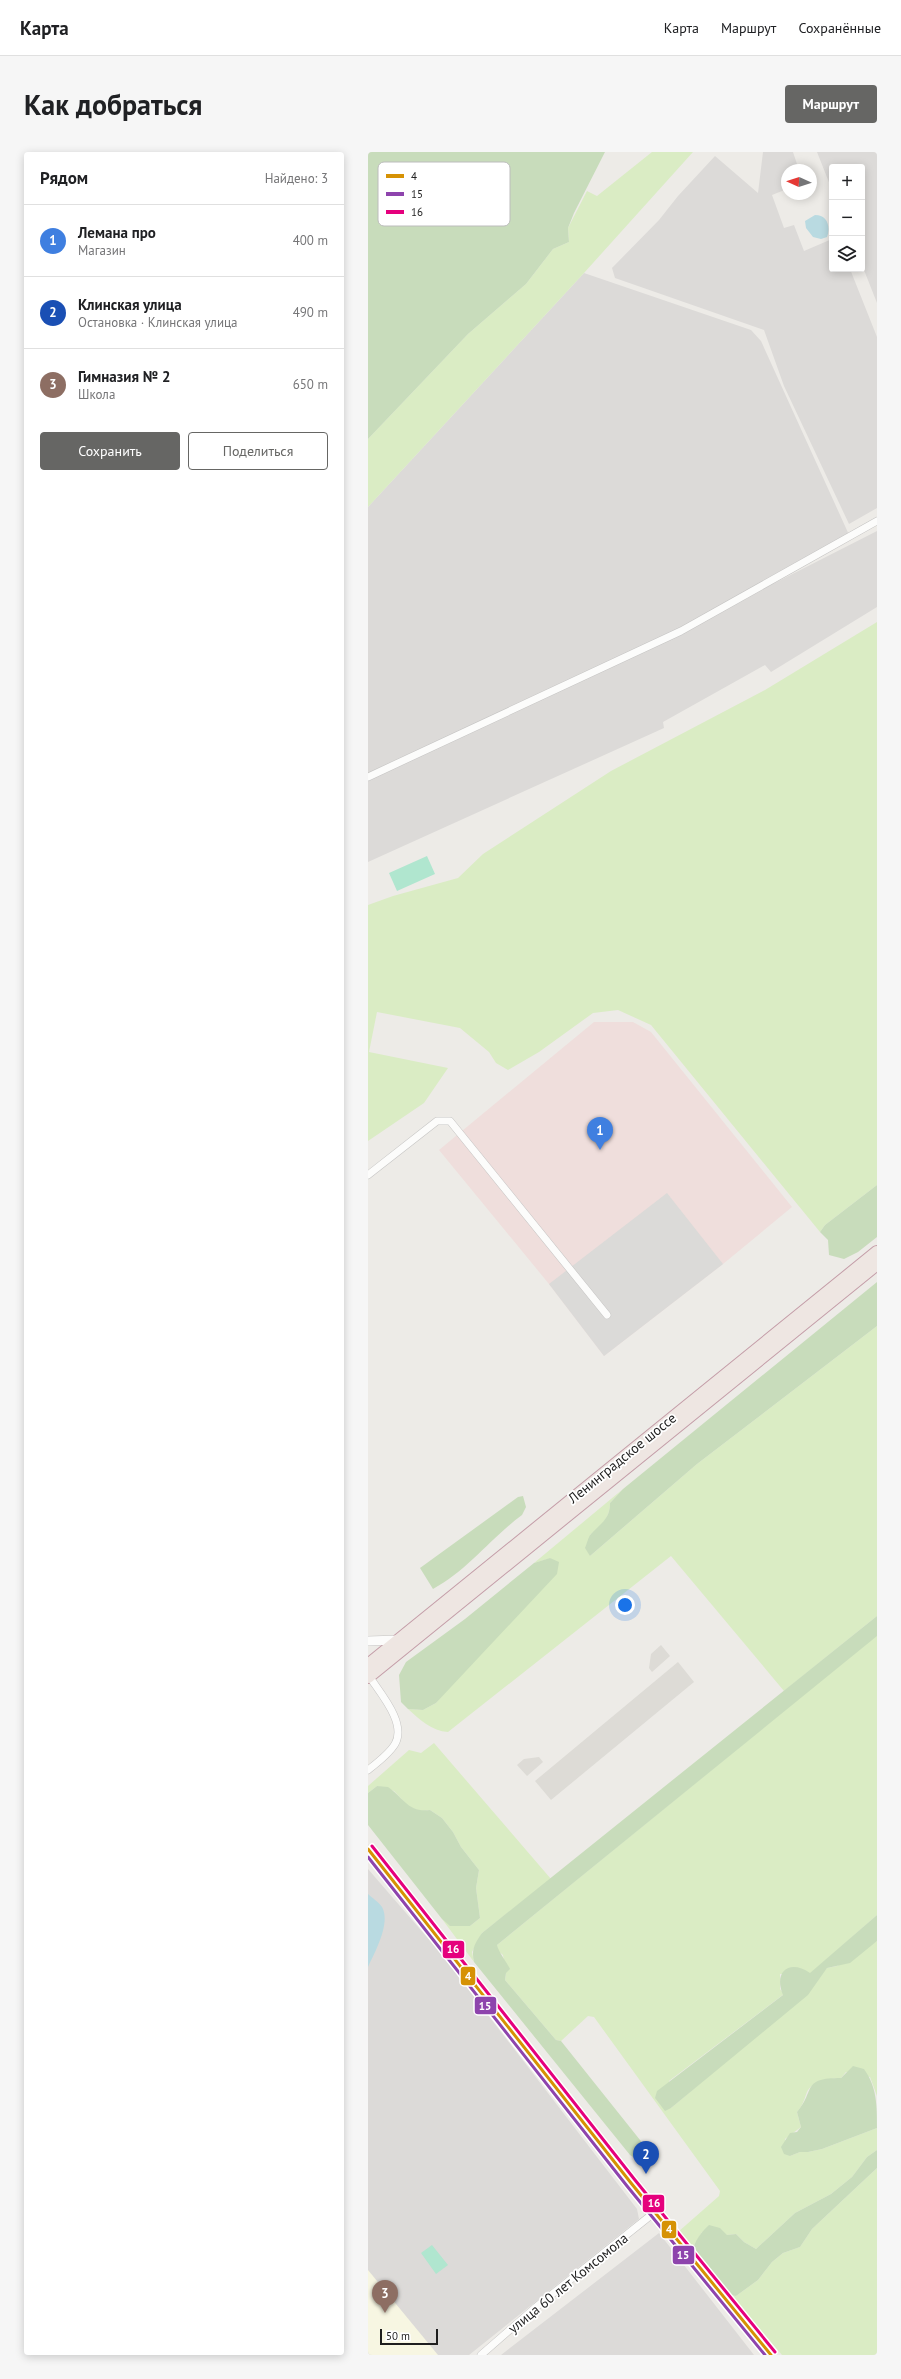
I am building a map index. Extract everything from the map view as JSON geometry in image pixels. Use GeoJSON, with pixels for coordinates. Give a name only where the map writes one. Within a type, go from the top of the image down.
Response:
{"type":"FeatureCollection","features":[{"type":"Feature","properties":{"kind":"highway","name":"Ленинградское шоссе"},"geometry":{"type":"LineString","coordinates":[[368,1673],[398,1640],[877,1252]]}},
{"type":"Feature","properties":{"kind":"highway","name":"Ленинградское шоссе"},"geometry":{"type":"LineString","coordinates":[[368,1673],[877,1264]]}},
{"type":"Feature","properties":{"kind":"street"},"geometry":{"type":"LineString","coordinates":[[368,777],[681,631],[877,520]]}},
{"type":"Feature","properties":{"kind":"street"},"geometry":{"type":"LineString","coordinates":[[368,1175],[437,1121],[450,1121],[607,1316]]}},
{"type":"Feature","properties":{"kind":"street"},"geometry":{"type":"LineString","coordinates":[[368,1641],[398,1640]]}},
{"type":"Feature","properties":{"kind":"street"},"geometry":{"type":"LineString","coordinates":[[368,1673],[395,1718],[398,1731],[396,1743],[368,1770]]}},
{"type":"Feature","properties":{"kind":"street"},"geometry":{"type":"LineString","coordinates":[[368,1849],[655,2212],[771,2355]]}},
{"type":"Feature","properties":{"kind":"street","name":"улица 60 лет Комсомола"},"geometry":{"type":"LineString","coordinates":[[481,2355],[536,2307],[655,2212]]}},
{"type":"Feature","properties":{"kind":"shaded area"},"geometry":{"type":"Polygon","coordinates":[[[763,152],[793,152],[797,164],[781,164],[781,191],[772,195],[784,228],[794,225],[804,251],[829,240],[829,272],[851,272],[877,337],[877,508],[849,524],[784,386],[764,330],[615,278],[612,268],[659,220],[678,196],[715,156],[758,193],[763,152]]]}},
{"type":"Feature","properties":{"kind":"shaded area"},"geometry":{"type":"Polygon","coordinates":[[[817,152],[877,152],[877,303],[865,272],[865,164],[829,164],[829,182],[817,152]]]}},
{"type":"Feature","properties":{"kind":"shaded area"},"geometry":{"type":"Polygon","coordinates":[[[584,273],[751,330],[761,341],[850,537],[692,625],[877,531],[877,607],[771,672],[765,665],[663,722],[664,728],[368,862],[368,507],[584,273]]]}},
{"type":"Feature","properties":{"kind":"shaded area"},"geometry":{"type":"Polygon","coordinates":[[[594,1022],[633,1022],[651,1032],[792,1207],[723,1264],[604,1356],[549,1284],[439,1150],[594,1022]]]}},
{"type":"Feature","properties":{"kind":"shaded area"},"geometry":{"type":"Polygon","coordinates":[[[667,1193],[723,1264],[604,1356],[549,1284],[667,1193]]]}},
{"type":"Feature","properties":{"kind":"shaded area"},"geometry":{"type":"Polygon","coordinates":[[[661,1645],[670,1656],[652,1672],[649,1668],[651,1654],[661,1645]]]}},
{"type":"Feature","properties":{"kind":"shaded area"},"geometry":{"type":"Polygon","coordinates":[[[678,1662],[694,1682],[551,1800],[535,1781],[678,1662]]]}},
{"type":"Feature","properties":{"kind":"shaded area"},"geometry":{"type":"Polygon","coordinates":[[[539,1757],[543,1762],[527,1776],[517,1765],[524,1759],[539,1757]]]}},
{"type":"Feature","properties":{"kind":"shaded area"},"geometry":{"type":"Polygon","coordinates":[[[368,1869],[438,1950],[637,2209],[639,2219],[469,2355],[368,2355],[368,1869]]]}},
{"type":"Feature","properties":{"kind":"shaded area"},"geometry":{"type":"Polygon","coordinates":[[[659,2233],[754,2355],[501,2355],[659,2233]]]}},
{"type":"Feature","properties":{"kind":"shaded area"},"geometry":{"type":"Polygon","coordinates":[[[368,2270],[438,2355],[368,2355],[368,2270]]]}},
{"type":"Feature","properties":{"kind":"green space"},"geometry":{"type":"Polygon","coordinates":[[[368,152],[605,152],[568,228],[569,242],[553,249],[526,284],[468,334],[368,439],[368,152]]]}},
{"type":"Feature","properties":{"kind":"green space"},"geometry":{"type":"Polygon","coordinates":[[[652,152],[693,152],[584,273],[368,507],[368,439],[468,334],[526,284],[553,249],[569,242],[568,228],[587,191],[597,196],[652,152]]]}},
{"type":"Feature","properties":{"kind":"green space"},"geometry":{"type":"Polygon","coordinates":[[[877,622],[877,1185],[825,1225],[820,1232],[651,1025],[618,1010],[593,1013],[539,1052],[508,1070],[496,1063],[489,1052],[460,1028],[377,1012],[369,1052],[448,1068],[424,1103],[368,1141],[368,905],[393,896],[458,878],[483,854],[611,771],[765,690],[877,622]]]}},
{"type":"Feature","properties":{"kind":"green space"},"geometry":{"type":"Polygon","coordinates":[[[427,856],[435,874],[397,891],[389,873],[427,856]]]}},
{"type":"Feature","properties":{"kind":"green space"},"geometry":{"type":"Polygon","coordinates":[[[877,1185],[877,1237],[858,1252],[844,1259],[829,1255],[828,1240],[820,1232],[825,1225],[877,1185]]]}},
{"type":"Feature","properties":{"kind":"green space"},"geometry":{"type":"Polygon","coordinates":[[[877,1282],[877,1326],[697,1464],[590,1556],[585,1548],[589,1537],[607,1517],[610,1503],[623,1489],[877,1282]]]}},
{"type":"Feature","properties":{"kind":"green space"},"geometry":{"type":"Polygon","coordinates":[[[877,1326],[877,1616],[784,1691],[671,1556],[448,1732],[431,1727],[408,1709],[423,1710],[436,1703],[551,1558],[534,1563],[623,1489],[610,1503],[607,1517],[590,1535],[590,1556],[697,1464],[877,1326]]]}},
{"type":"Feature","properties":{"kind":"green space"},"geometry":{"type":"Polygon","coordinates":[[[523,1496],[526,1507],[522,1515],[468,1564],[445,1582],[433,1589],[420,1568],[518,1497],[523,1496]]]}},
{"type":"Feature","properties":{"kind":"green space"},"geometry":{"type":"Polygon","coordinates":[[[550,1558],[559,1562],[557,1574],[436,1703],[423,1710],[408,1709],[401,1702],[399,1675],[406,1662],[465,1619],[534,1563],[550,1558]]]}},
{"type":"Feature","properties":{"kind":"green space"},"geometry":{"type":"Polygon","coordinates":[[[877,1616],[877,1636],[497,1945],[510,1969],[506,1973],[505,1980],[556,2040],[561,2041],[656,2160],[641,2162],[630,2155],[474,1962],[473,1950],[476,1943],[482,1933],[877,1616]]]}},
{"type":"Feature","properties":{"kind":"green space"},"geometry":{"type":"Polygon","coordinates":[[[877,1635],[877,1915],[810,1974],[780,1974],[780,1989],[784,1994],[669,2081],[671,2108],[736,2053],[827,1968],[837,1966],[877,1941],[877,2096],[870,2077],[846,2072],[841,2078],[817,2083],[809,2088],[802,2105],[797,2112],[801,2127],[785,2139],[790,2156],[800,2152],[822,2149],[877,2128],[877,2150],[867,2157],[852,2177],[831,2194],[795,2213],[756,2249],[744,2242],[736,2234],[727,2235],[702,2232],[692,2249],[678,2232],[719,2196],[720,2191],[594,2017],[588,2016],[561,2041],[556,2040],[505,1980],[506,1973],[503,1955],[498,1951],[497,1945],[877,1635]]]}},
{"type":"Feature","properties":{"kind":"green space"},"geometry":{"type":"Polygon","coordinates":[[[434,1743],[551,1879],[482,1933],[472,1952],[474,1962],[442,1919],[451,1926],[470,1926],[480,1918],[476,1888],[479,1870],[461,1847],[453,1832],[442,1818],[430,1810],[421,1811],[409,1807],[394,1791],[377,1786],[368,1793],[368,1786],[409,1750],[421,1753],[434,1743]]]}},
{"type":"Feature","properties":{"kind":"green space"},"geometry":{"type":"Polygon","coordinates":[[[377,1786],[388,1787],[411,1807],[422,1810],[430,1810],[442,1818],[453,1832],[461,1847],[479,1870],[476,1888],[480,1918],[470,1926],[450,1926],[442,1919],[368,1825],[368,1793],[377,1786]]]}},
{"type":"Feature","properties":{"kind":"green space"},"geometry":{"type":"Polygon","coordinates":[[[877,1915],[877,1941],[850,1963],[827,1968],[808,1995],[671,2108],[665,2111],[655,2098],[657,2091],[783,1995],[780,1987],[780,1979],[785,1970],[790,1967],[796,1967],[810,1973],[877,1915]]]}},
{"type":"Feature","properties":{"kind":"green space"},"geometry":{"type":"Polygon","coordinates":[[[853,2066],[864,2069],[872,2083],[876,2104],[877,2128],[822,2149],[800,2152],[790,2156],[784,2154],[781,2147],[790,2133],[797,2132],[801,2127],[797,2112],[803,2104],[811,2087],[820,2080],[841,2078],[853,2066]]]}},
{"type":"Feature","properties":{"kind":"green space"},"geometry":{"type":"Polygon","coordinates":[[[877,2150],[877,2168],[812,2229],[800,2247],[783,2253],[772,2262],[758,2280],[736,2296],[730,2295],[716,2299],[697,2271],[693,2262],[692,2254],[694,2245],[709,2225],[720,2228],[727,2235],[736,2234],[744,2242],[756,2249],[795,2213],[831,2194],[852,2177],[867,2157],[877,2150]]]}},
{"type":"Feature","properties":{"kind":"green space"},"geometry":{"type":"Polygon","coordinates":[[[877,2168],[877,2355],[782,2355],[730,2295],[736,2296],[758,2280],[772,2262],[783,2253],[800,2247],[812,2229],[877,2168]]]}},
{"type":"Feature","properties":{"kind":"green space"},"geometry":{"type":"Polygon","coordinates":[[[432,2245],[448,2265],[436,2274],[421,2253],[432,2245]]]}},
{"type":"Feature","properties":{"kind":"water"},"geometry":{"type":"Polygon","coordinates":[[[815,215],[819,215],[827,222],[827,237],[821,239],[813,237],[806,228],[805,221],[815,215]]]}},
{"type":"Feature","properties":{"kind":"water"},"geometry":{"type":"Polygon","coordinates":[[[368,1894],[382,1907],[385,1921],[378,1946],[368,1967],[368,1894]]]}},
{"type":"Feature","properties":{"kind":"transit line","name":"16"},"geometry":{"type":"LineString","coordinates":[[372,1846],[635,2180],[775,2352]]}},
{"type":"Feature","properties":{"kind":"transit line","name":"4"},"geometry":{"type":"LineString","coordinates":[[368,1849],[631,2183],[771,2355]]}},
{"type":"Feature","properties":{"kind":"transit line","name":"15"},"geometry":{"type":"LineString","coordinates":[[368,1857],[627,2186],[765,2355]]}},
{"type":"Feature","properties":{"kind":"place","name":"Лемана про"},"geometry":{"type":"Point","coordinates":[600,1150]}},
{"type":"Feature","properties":{"kind":"place","name":"Клинская улица"},"geometry":{"type":"Point","coordinates":[646,2174]}},
{"type":"Feature","properties":{"kind":"place","name":"Гимназия № 2"},"geometry":{"type":"Point","coordinates":[385,2313]}}]}
